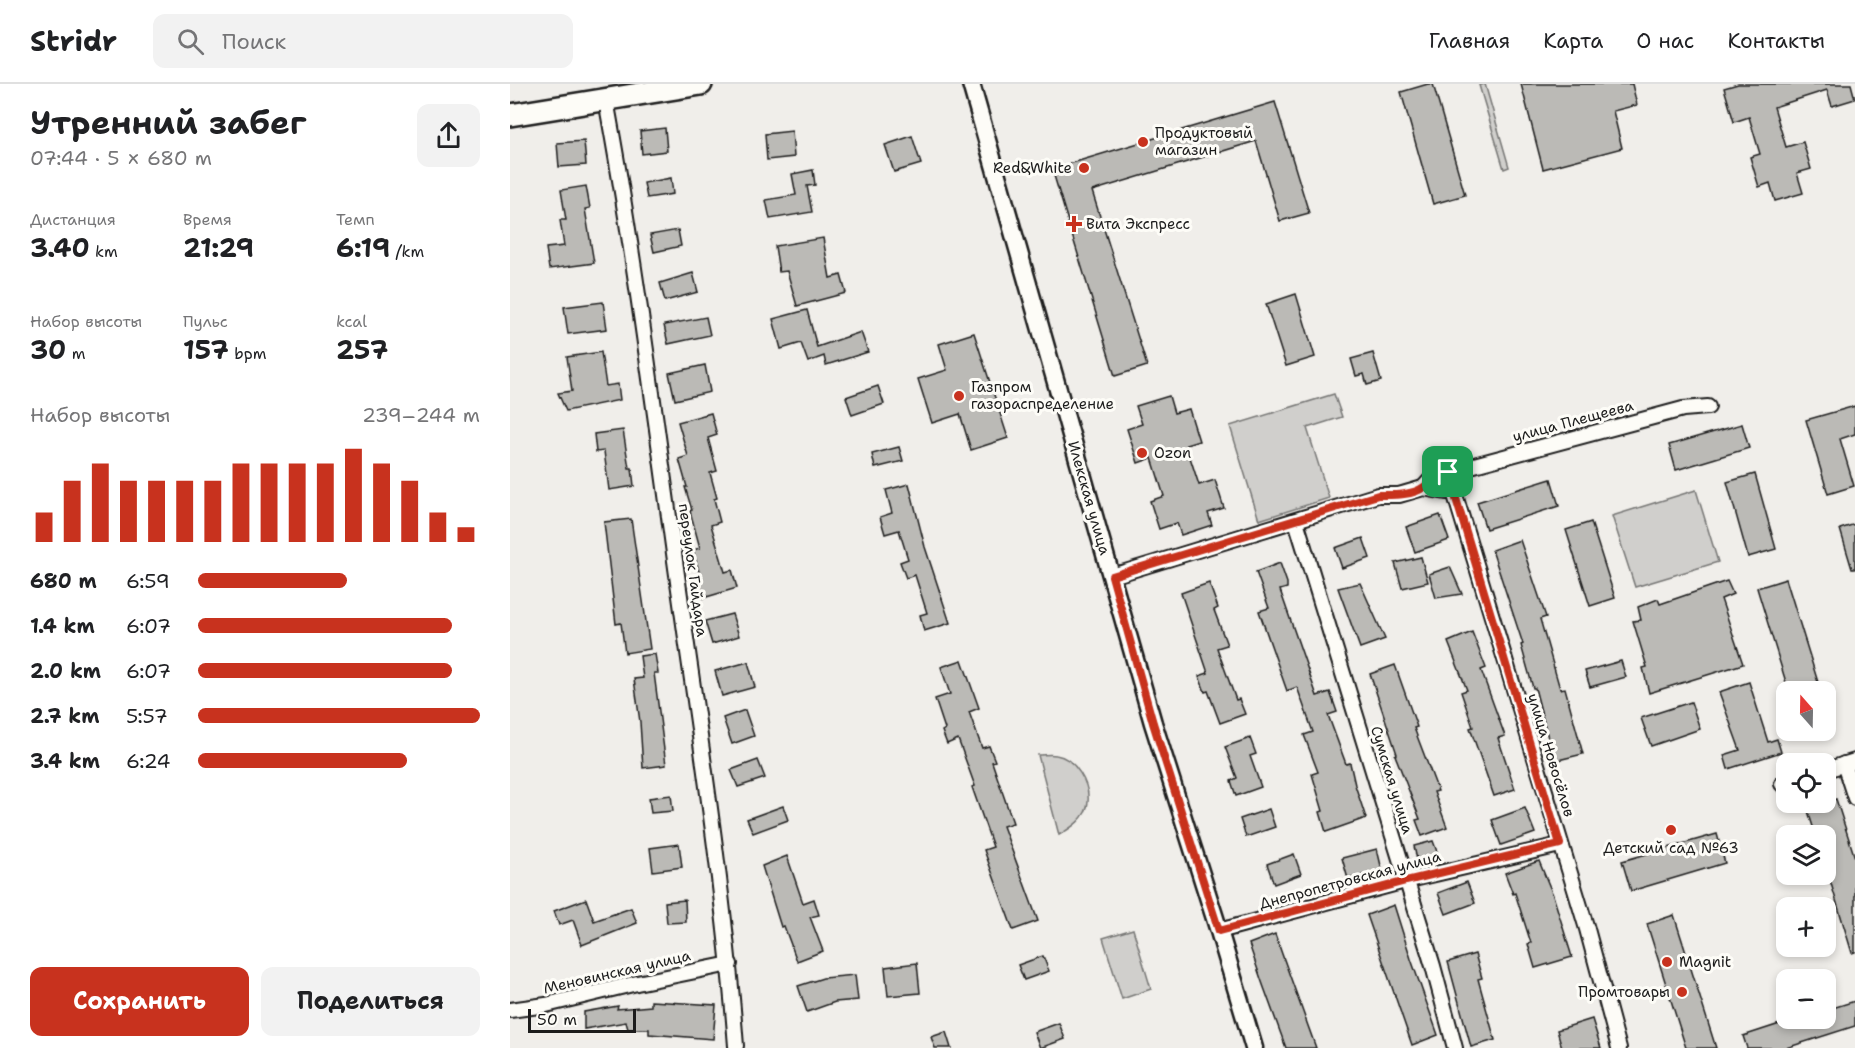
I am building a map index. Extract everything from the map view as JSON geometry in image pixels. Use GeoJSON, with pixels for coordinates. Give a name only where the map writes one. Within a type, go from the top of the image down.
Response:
{"type":"FeatureCollection","features":[{"type":"Feature","properties":{"kind":"main road"},"geometry":{"type":"LineString","coordinates":[[510,115],[701,84]]}},
{"type":"Feature","properties":{"kind":"street","name":"Илекская улица"},"geometry":{"type":"LineString","coordinates":[[971,84],[1153,723],[1254,1048]]}},
{"type":"Feature","properties":{"kind":"street","name":"переулок Гайдара"},"geometry":{"type":"LineString","coordinates":[[606,100],[658,437],[730,964],[736,1046]]}},
{"type":"Feature","properties":{"kind":"street","name":"улица Плещеева"},"geometry":{"type":"LineString","coordinates":[[1423,488],[1434,476],[1448,472],[1683,409],[1708,407]]}},
{"type":"Feature","properties":{"kind":"street","name":"улица Новосёлов"},"geometry":{"type":"LineString","coordinates":[[1448,472],[1587,929],[1619,1048]]}},
{"type":"Feature","properties":{"kind":"street"},"geometry":{"type":"LineString","coordinates":[[1112,576],[1378,495],[1399,495],[1423,488],[1446,492],[1453,490]]}},
{"type":"Feature","properties":{"kind":"street","name":"Сумская улица"},"geometry":{"type":"LineString","coordinates":[[1296,521],[1433,966],[1455,1048]]}},
{"type":"Feature","properties":{"kind":"street"},"geometry":{"type":"LineString","coordinates":[[1850,763],[1855,798]]}},
{"type":"Feature","properties":{"kind":"street","name":"Днепропетровская улица"},"geometry":{"type":"LineString","coordinates":[[1219,931],[1406,881],[1560,844]]}},
{"type":"Feature","properties":{"kind":"street","name":"Меновинская улица"},"geometry":{"type":"LineString","coordinates":[[510,1010],[546,1005],[730,964]]}},
{"type":"Feature","properties":{"kind":"shaded area"},"geometry":{"type":"Polygon","coordinates":[[[1485,84],[1509,167],[1504,169],[1479,85],[1485,84]]]}},
{"type":"Feature","properties":{"kind":"shaded area"},"geometry":{"type":"Polygon","coordinates":[[[1334,394],[1342,417],[1307,428],[1329,498],[1259,520],[1230,426],[1334,394]]]}},
{"type":"Feature","properties":{"kind":"shaded area"},"geometry":{"type":"Polygon","coordinates":[[[1696,490],[1718,562],[1635,587],[1612,516],[1696,490]]]}},
{"type":"Feature","properties":{"kind":"shaded area"},"geometry":{"type":"Polygon","coordinates":[[[1038,755],[1063,757],[1075,766],[1087,787],[1088,802],[1085,813],[1073,826],[1059,835],[1038,755]]]}},
{"type":"Feature","properties":{"kind":"shaded area"},"geometry":{"type":"Polygon","coordinates":[[[1133,929],[1151,989],[1122,999],[1103,938],[1133,929]]]}},
{"type":"Feature","properties":{"kind":"building"},"geometry":{"type":"Polygon","coordinates":[[[1433,84],[1465,195],[1433,204],[1401,92],[1433,84]]]}},
{"type":"Feature","properties":{"kind":"building"},"geometry":{"type":"Polygon","coordinates":[[[1521,84],[1632,84],[1637,105],[1613,111],[1622,148],[1543,169],[1521,84]]]}},
{"type":"Feature","properties":{"kind":"building"},"geometry":{"type":"Polygon","coordinates":[[[1738,84],[1851,84],[1855,99],[1832,106],[1827,90],[1774,107],[1786,147],[1803,142],[1811,169],[1797,173],[1803,193],[1775,201],[1770,183],[1759,187],[1750,157],[1760,154],[1749,117],[1734,122],[1724,88],[1738,84]]]}},
{"type":"Feature","properties":{"kind":"building"},"geometry":{"type":"Polygon","coordinates":[[[1275,102],[1309,213],[1280,221],[1256,141],[1092,191],[1147,366],[1115,376],[1052,169],[1275,102]]]}},
{"type":"Feature","properties":{"kind":"building"},"geometry":{"type":"Polygon","coordinates":[[[665,128],[667,151],[642,154],[640,131],[665,128]]]}},
{"type":"Feature","properties":{"kind":"building"},"geometry":{"type":"Polygon","coordinates":[[[792,131],[794,157],[767,160],[765,134],[792,131]]]}},
{"type":"Feature","properties":{"kind":"building"},"geometry":{"type":"Polygon","coordinates":[[[912,136],[921,164],[894,172],[885,145],[912,136]]]}},
{"type":"Feature","properties":{"kind":"building"},"geometry":{"type":"Polygon","coordinates":[[[584,141],[586,165],[559,167],[557,143],[584,141]]]}},
{"type":"Feature","properties":{"kind":"building"},"geometry":{"type":"Polygon","coordinates":[[[813,170],[815,185],[807,186],[812,212],[770,219],[766,200],[796,195],[792,174],[813,170]]]}},
{"type":"Feature","properties":{"kind":"building"},"geometry":{"type":"Polygon","coordinates":[[[671,178],[673,194],[647,198],[644,183],[671,178]]]}},
{"type":"Feature","properties":{"kind":"building"},"geometry":{"type":"Polygon","coordinates":[[[586,186],[590,208],[585,209],[594,263],[549,269],[546,248],[564,246],[560,220],[566,220],[561,190],[586,186]]]}},
{"type":"Feature","properties":{"kind":"building"},"geometry":{"type":"Polygon","coordinates":[[[678,230],[681,246],[654,252],[650,235],[678,230]]]}},
{"type":"Feature","properties":{"kind":"building"},"geometry":{"type":"Polygon","coordinates":[[[823,238],[830,278],[841,275],[846,293],[797,306],[787,271],[779,272],[775,246],[823,238]]]}},
{"type":"Feature","properties":{"kind":"building"},"geometry":{"type":"Polygon","coordinates":[[[693,273],[698,292],[665,301],[660,283],[693,273]]]}},
{"type":"Feature","properties":{"kind":"building"},"geometry":{"type":"Polygon","coordinates":[[[1296,294],[1315,357],[1286,366],[1266,304],[1296,294]]]}},
{"type":"Feature","properties":{"kind":"building"},"geometry":{"type":"Polygon","coordinates":[[[603,302],[607,329],[568,334],[564,307],[603,302]]]}},
{"type":"Feature","properties":{"kind":"building"},"geometry":{"type":"Polygon","coordinates":[[[807,310],[817,347],[861,332],[868,352],[826,365],[824,356],[808,362],[801,343],[781,349],[773,319],[807,310]]]}},
{"type":"Feature","properties":{"kind":"building"},"geometry":{"type":"Polygon","coordinates":[[[706,317],[710,335],[668,344],[664,325],[706,317]]]}},
{"type":"Feature","properties":{"kind":"building","name":"Газпром газораспределение"},"geometry":{"type":"Polygon","coordinates":[[[974,333],[1008,438],[971,450],[960,414],[932,423],[918,379],[947,370],[939,344],[974,333]]]}},
{"type":"Feature","properties":{"kind":"building"},"geometry":{"type":"Polygon","coordinates":[[[601,352],[606,386],[618,384],[620,400],[566,411],[558,393],[572,391],[567,357],[601,352]]]}},
{"type":"Feature","properties":{"kind":"building"},"geometry":{"type":"Polygon","coordinates":[[[1373,353],[1381,381],[1367,385],[1364,374],[1356,376],[1351,359],[1373,353]]]}},
{"type":"Feature","properties":{"kind":"building"},"geometry":{"type":"Polygon","coordinates":[[[705,365],[710,392],[675,400],[669,373],[705,365]]]}},
{"type":"Feature","properties":{"kind":"building"},"geometry":{"type":"Polygon","coordinates":[[[878,386],[884,404],[852,415],[846,397],[878,386]]]}},
{"type":"Feature","properties":{"kind":"building"},"geometry":{"type":"Polygon","coordinates":[[[1169,396],[1174,413],[1189,409],[1199,441],[1186,445],[1199,485],[1215,480],[1224,508],[1208,513],[1212,525],[1181,535],[1177,523],[1159,529],[1150,501],[1164,496],[1152,458],[1138,463],[1127,429],[1142,424],[1136,406],[1169,396]]]}},
{"type":"Feature","properties":{"kind":"building"},"geometry":{"type":"Polygon","coordinates":[[[1855,406],[1855,434],[1840,439],[1854,486],[1828,494],[1806,420],[1855,406]]]}},
{"type":"Feature","properties":{"kind":"building"},"geometry":{"type":"Polygon","coordinates":[[[711,413],[717,435],[708,438],[717,471],[710,473],[717,498],[714,499],[720,522],[711,525],[725,572],[732,570],[737,588],[703,598],[698,580],[701,579],[693,550],[700,548],[679,459],[688,456],[678,422],[711,413]]]}},
{"type":"Feature","properties":{"kind":"building"},"geometry":{"type":"Polygon","coordinates":[[[1742,424],[1749,448],[1676,470],[1669,445],[1742,424]]]}},
{"type":"Feature","properties":{"kind":"building"},"geometry":{"type":"Polygon","coordinates":[[[623,430],[634,486],[609,490],[604,451],[596,452],[594,434],[623,430]]]}},
{"type":"Feature","properties":{"kind":"building"},"geometry":{"type":"Polygon","coordinates":[[[899,447],[903,461],[875,468],[872,454],[899,447]]]}},
{"type":"Feature","properties":{"kind":"building"},"geometry":{"type":"Polygon","coordinates":[[[1755,474],[1776,549],[1748,557],[1727,482],[1755,474]]]}},
{"type":"Feature","properties":{"kind":"building"},"geometry":{"type":"Polygon","coordinates":[[[1551,479],[1559,506],[1486,529],[1477,502],[1551,479]]]}},
{"type":"Feature","properties":{"kind":"building"},"geometry":{"type":"Polygon","coordinates":[[[909,484],[925,547],[950,623],[924,631],[920,615],[927,613],[915,575],[906,578],[900,562],[908,559],[899,530],[885,534],[880,517],[892,513],[886,490],[909,484]]]}},
{"type":"Feature","properties":{"kind":"building"},"geometry":{"type":"Polygon","coordinates":[[[1440,515],[1449,540],[1415,552],[1406,527],[1440,515]]]}},
{"type":"Feature","properties":{"kind":"building"},"geometry":{"type":"Polygon","coordinates":[[[631,519],[650,649],[625,653],[621,623],[616,624],[604,522],[631,519]]]}},
{"type":"Feature","properties":{"kind":"building"},"geometry":{"type":"Polygon","coordinates":[[[1591,522],[1615,598],[1590,606],[1566,530],[1591,522]]]}},
{"type":"Feature","properties":{"kind":"building"},"geometry":{"type":"Polygon","coordinates":[[[1855,524],[1855,569],[1852,569],[1840,529],[1855,524]]]}},
{"type":"Feature","properties":{"kind":"building"},"geometry":{"type":"Polygon","coordinates":[[[1363,538],[1370,558],[1342,568],[1335,548],[1363,538]]]}},
{"type":"Feature","properties":{"kind":"building"},"geometry":{"type":"Polygon","coordinates":[[[1520,540],[1546,617],[1540,619],[1560,689],[1565,688],[1583,754],[1554,761],[1521,645],[1523,644],[1492,550],[1520,540]]]}},
{"type":"Feature","properties":{"kind":"building"},"geometry":{"type":"Polygon","coordinates":[[[1421,557],[1428,582],[1402,588],[1395,563],[1421,557]]]}},
{"type":"Feature","properties":{"kind":"building"},"geometry":{"type":"Polygon","coordinates":[[[1280,563],[1287,588],[1280,590],[1317,696],[1330,692],[1337,712],[1328,715],[1346,764],[1350,763],[1366,818],[1326,832],[1320,812],[1323,811],[1312,774],[1318,772],[1304,735],[1313,732],[1297,687],[1287,691],[1259,611],[1269,608],[1256,572],[1280,563]]]}},
{"type":"Feature","properties":{"kind":"building"},"geometry":{"type":"Polygon","coordinates":[[[1450,567],[1462,594],[1436,598],[1429,574],[1450,567]]]}},
{"type":"Feature","properties":{"kind":"building"},"geometry":{"type":"Polygon","coordinates":[[[1786,579],[1818,681],[1786,681],[1757,588],[1786,579]]]}},
{"type":"Feature","properties":{"kind":"building"},"geometry":{"type":"Polygon","coordinates":[[[1727,581],[1733,594],[1721,599],[1743,664],[1649,693],[1643,668],[1647,667],[1633,621],[1641,620],[1638,607],[1658,599],[1660,604],[1727,581]]]}},
{"type":"Feature","properties":{"kind":"building"},"geometry":{"type":"Polygon","coordinates":[[[1209,583],[1218,608],[1214,610],[1227,645],[1217,648],[1236,700],[1239,699],[1245,714],[1220,723],[1208,691],[1205,692],[1199,676],[1208,673],[1181,593],[1209,583]]]}},
{"type":"Feature","properties":{"kind":"building"},"geometry":{"type":"Polygon","coordinates":[[[1360,583],[1385,639],[1360,648],[1338,588],[1360,583]]]}},
{"type":"Feature","properties":{"kind":"building"},"geometry":{"type":"Polygon","coordinates":[[[732,614],[739,636],[712,644],[705,621],[732,614]]]}},
{"type":"Feature","properties":{"kind":"building"},"geometry":{"type":"Polygon","coordinates":[[[1472,632],[1486,668],[1481,670],[1505,736],[1498,738],[1515,789],[1494,796],[1470,728],[1473,727],[1461,692],[1467,690],[1448,642],[1472,632]]]}},
{"type":"Feature","properties":{"kind":"building"},"geometry":{"type":"Polygon","coordinates":[[[655,654],[658,673],[654,673],[666,765],[643,768],[634,679],[643,678],[640,656],[655,654]]]}},
{"type":"Feature","properties":{"kind":"building"},"geometry":{"type":"Polygon","coordinates":[[[962,660],[979,708],[969,712],[982,748],[989,746],[995,761],[992,762],[1013,823],[1003,826],[1038,921],[1013,930],[984,850],[993,847],[972,787],[975,786],[958,739],[947,744],[942,731],[945,729],[935,699],[950,694],[941,667],[962,660]]]}},
{"type":"Feature","properties":{"kind":"building"},"geometry":{"type":"Polygon","coordinates":[[[1621,661],[1626,677],[1590,687],[1585,671],[1621,661]]]}},
{"type":"Feature","properties":{"kind":"building"},"geometry":{"type":"Polygon","coordinates":[[[748,662],[755,687],[722,696],[715,671],[748,662]]]}},
{"type":"Feature","properties":{"kind":"building"},"geometry":{"type":"Polygon","coordinates":[[[1395,665],[1417,727],[1414,728],[1438,791],[1434,792],[1447,827],[1422,836],[1416,820],[1420,819],[1395,755],[1397,754],[1370,674],[1395,665]]]}},
{"type":"Feature","properties":{"kind":"building"},"geometry":{"type":"Polygon","coordinates":[[[1749,682],[1768,742],[1776,739],[1781,752],[1728,769],[1724,755],[1740,750],[1719,692],[1749,682]]]}},
{"type":"Feature","properties":{"kind":"building"},"geometry":{"type":"Polygon","coordinates":[[[1691,702],[1700,729],[1651,746],[1641,718],[1691,702]]]}},
{"type":"Feature","properties":{"kind":"building"},"geometry":{"type":"Polygon","coordinates":[[[745,710],[754,736],[732,744],[723,718],[745,710]]]}},
{"type":"Feature","properties":{"kind":"building"},"geometry":{"type":"Polygon","coordinates":[[[1250,738],[1256,754],[1250,756],[1261,787],[1236,796],[1231,781],[1237,778],[1225,747],[1250,738]]]}},
{"type":"Feature","properties":{"kind":"building"},"geometry":{"type":"Polygon","coordinates":[[[758,760],[765,778],[738,787],[731,770],[758,760]]]}},
{"type":"Feature","properties":{"kind":"building"},"geometry":{"type":"Polygon","coordinates":[[[671,795],[673,811],[651,813],[649,798],[671,795]]]}},
{"type":"Feature","properties":{"kind":"building"},"geometry":{"type":"Polygon","coordinates":[[[1836,799],[1855,858],[1855,952],[1852,953],[1831,885],[1836,885],[1836,825],[1812,825],[1809,813],[1836,813],[1836,799]]]}},
{"type":"Feature","properties":{"kind":"building"},"geometry":{"type":"Polygon","coordinates":[[[783,806],[788,820],[753,833],[747,819],[783,806]]]}},
{"type":"Feature","properties":{"kind":"building"},"geometry":{"type":"Polygon","coordinates":[[[1525,808],[1535,833],[1501,845],[1492,820],[1525,808]]]}},
{"type":"Feature","properties":{"kind":"building"},"geometry":{"type":"Polygon","coordinates":[[[1269,809],[1275,827],[1246,837],[1240,819],[1269,809]]]}},
{"type":"Feature","properties":{"kind":"building"},"geometry":{"type":"Polygon","coordinates":[[[1717,834],[1725,863],[1631,891],[1622,861],[1717,834]]]}},
{"type":"Feature","properties":{"kind":"building"},"geometry":{"type":"Polygon","coordinates":[[[1433,841],[1439,857],[1417,860],[1414,846],[1433,841]]]}},
{"type":"Feature","properties":{"kind":"building"},"geometry":{"type":"Polygon","coordinates":[[[679,844],[682,867],[653,871],[650,848],[679,844]]]}},
{"type":"Feature","properties":{"kind":"building"},"geometry":{"type":"Polygon","coordinates":[[[1377,849],[1382,870],[1348,879],[1342,858],[1377,849]]]}},
{"type":"Feature","properties":{"kind":"building"},"geometry":{"type":"Polygon","coordinates":[[[1294,854],[1301,874],[1274,884],[1267,864],[1294,854]]]}},
{"type":"Feature","properties":{"kind":"building"},"geometry":{"type":"Polygon","coordinates":[[[787,856],[803,903],[814,899],[819,915],[810,917],[823,951],[797,961],[784,926],[781,927],[762,866],[787,856]]]}},
{"type":"Feature","properties":{"kind":"building"},"geometry":{"type":"Polygon","coordinates":[[[1539,861],[1553,895],[1572,957],[1535,968],[1528,944],[1531,943],[1515,893],[1513,894],[1505,873],[1539,861]]]}},
{"type":"Feature","properties":{"kind":"building"},"geometry":{"type":"Polygon","coordinates":[[[1467,882],[1475,903],[1446,914],[1438,893],[1467,882]]]}},
{"type":"Feature","properties":{"kind":"building"},"geometry":{"type":"Polygon","coordinates":[[[586,899],[594,921],[631,908],[637,923],[582,945],[573,920],[559,925],[554,911],[586,899]]]}},
{"type":"Feature","properties":{"kind":"building"},"geometry":{"type":"Polygon","coordinates":[[[685,900],[686,922],[667,923],[665,902],[685,900]]]}},
{"type":"Feature","properties":{"kind":"building"},"geometry":{"type":"Polygon","coordinates":[[[1394,905],[1438,1035],[1412,1045],[1367,915],[1394,905]]]}},
{"type":"Feature","properties":{"kind":"building"},"geometry":{"type":"Polygon","coordinates":[[[1674,915],[1716,1048],[1686,1048],[1647,924],[1674,915]]]}},
{"type":"Feature","properties":{"kind":"building"},"geometry":{"type":"Polygon","coordinates":[[[1275,934],[1316,1048],[1286,1048],[1262,982],[1249,944],[1275,934]]]}},
{"type":"Feature","properties":{"kind":"building"},"geometry":{"type":"Polygon","coordinates":[[[1475,954],[1482,978],[1478,979],[1495,1040],[1471,1047],[1448,962],[1475,954]]]}},
{"type":"Feature","properties":{"kind":"building"},"geometry":{"type":"Polygon","coordinates":[[[1043,956],[1049,971],[1024,980],[1018,965],[1043,956]]]}},
{"type":"Feature","properties":{"kind":"building"},"geometry":{"type":"Polygon","coordinates":[[[917,963],[920,993],[888,996],[885,967],[917,963]]]}},
{"type":"Feature","properties":{"kind":"building"},"geometry":{"type":"Polygon","coordinates":[[[855,975],[858,1000],[835,1002],[807,1012],[798,986],[823,978],[855,975]]]}},
{"type":"Feature","properties":{"kind":"building"},"geometry":{"type":"Polygon","coordinates":[[[651,1001],[716,1005],[713,1039],[649,1034],[649,1029],[628,1029],[626,1022],[584,1029],[584,1012],[618,1006],[617,1009],[651,1006],[651,1001]]]}},
{"type":"Feature","properties":{"kind":"building"},"geometry":{"type":"Polygon","coordinates":[[[1855,1001],[1855,1026],[1786,1048],[1747,1048],[1743,1036],[1776,1025],[1776,1029],[1836,1029],[1836,1007],[1855,1001]]]}},
{"type":"Feature","properties":{"kind":"building"},"geometry":{"type":"Polygon","coordinates":[[[1592,1019],[1601,1048],[1562,1048],[1557,1030],[1592,1019]]]}},
{"type":"Feature","properties":{"kind":"building"},"geometry":{"type":"Polygon","coordinates":[[[1059,1023],[1065,1039],[1040,1048],[1034,1032],[1059,1023]]]}},
{"type":"Feature","properties":{"kind":"building"},"geometry":{"type":"Polygon","coordinates":[[[946,1032],[951,1048],[935,1048],[931,1037],[946,1032]]]}},
{"type":"Feature","properties":{"kind":"place","name":"Продуктовый магазин"},"geometry":{"type":"Point","coordinates":[1143,142]}},
{"type":"Feature","properties":{"kind":"place","name":"Red&White"},"geometry":{"type":"Point","coordinates":[1084,168]}},
{"type":"Feature","properties":{"kind":"place","name":"Вита Экспресс"},"geometry":{"type":"Point","coordinates":[1074,224]}},
{"type":"Feature","properties":{"kind":"place","name":"Газпром газораспределение"},"geometry":{"type":"Point","coordinates":[959,396]}},
{"type":"Feature","properties":{"kind":"place","name":"Ozon"},"geometry":{"type":"Point","coordinates":[1142,453]}},
{"type":"Feature","properties":{"kind":"place","name":"Детский сад №63"},"geometry":{"type":"Point","coordinates":[1671,830]}},
{"type":"Feature","properties":{"kind":"place","name":"Magnit"},"geometry":{"type":"Point","coordinates":[1667,962]}},
{"type":"Feature","properties":{"kind":"place","name":"Промтовары"},"geometry":{"type":"Point","coordinates":[1682,992]}},
{"type":"Feature","properties":{"kind":"route"},"geometry":{"type":"LineString","coordinates":[[1448,472],[1560,844],[1406,881],[1219,931],[1153,723],[1112,576],[1378,495],[1399,495],[1423,488],[1434,476],[1448,472]]}}]}
